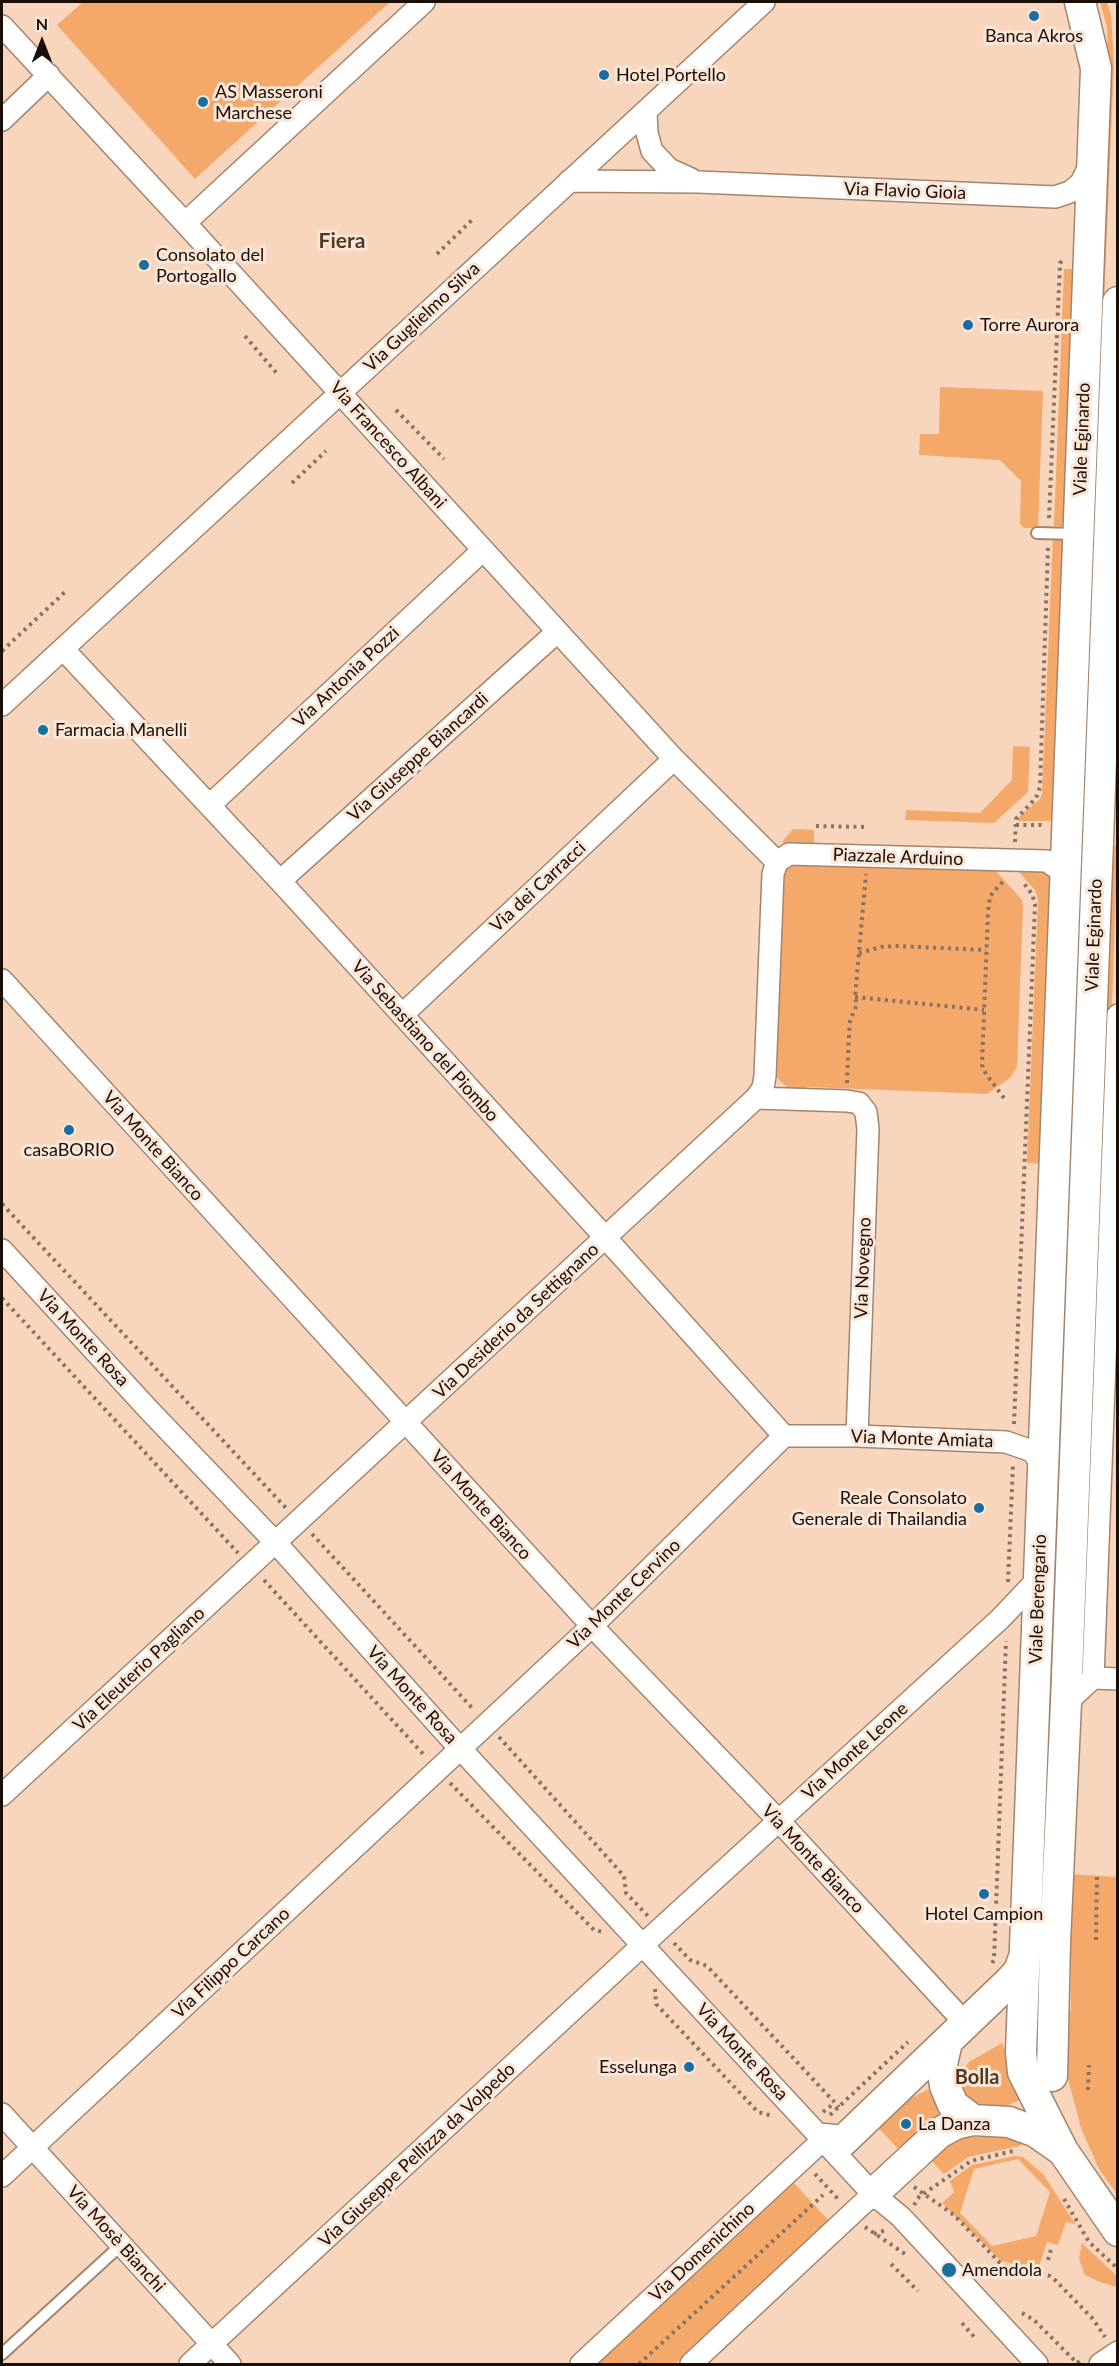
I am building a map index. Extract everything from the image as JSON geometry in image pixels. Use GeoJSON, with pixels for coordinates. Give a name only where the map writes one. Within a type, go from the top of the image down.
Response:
{"type":"FeatureCollection","features":[{"type":"Feature","properties":{"kind":"main road","name":"Viale Eginardo"},"geometry":{"type":"LineString","coordinates":[[1065,878],[1096,68],[1080,2]]}},
{"type":"Feature","properties":{"kind":"main road","name":"Viale Eginardo"},"geometry":{"type":"LineString","coordinates":[[1090,1064],[1109,763],[1118,302]]}},
{"type":"Feature","properties":{"kind":"main road"},"geometry":{"type":"LineString","coordinates":[[1083,411],[1094,493],[1086,742],[1089,755],[1109,763]]}},
{"type":"Feature","properties":{"kind":"main road"},"geometry":{"type":"LineString","coordinates":[[1065,878],[1080,904],[1076,1024],[1088,1052],[1090,1064]]}},
{"type":"Feature","properties":{"kind":"main road","name":"Viale Berengario"},"geometry":{"type":"LineString","coordinates":[[1022,2030],[1065,878]]}},
{"type":"Feature","properties":{"kind":"main road","name":"Viale Berengario"},"geometry":{"type":"LineString","coordinates":[[1049,2092],[1090,1064]]}},
{"type":"Feature","properties":{"kind":"main road"},"geometry":{"type":"LineString","coordinates":[[825,2122],[843,2141],[1016,1974],[1023,1962],[1025,1948]]}},
{"type":"Feature","properties":{"kind":"main road"},"geometry":{"type":"LineString","coordinates":[[973,2120],[953,2105],[945,2086],[942,2064],[956,2033],[986,2020],[1002,2021],[1022,2030],[1039,2046],[1047,2061],[1049,2092],[1063,2151]]}},
{"type":"Feature","properties":{"kind":"main road"},"geometry":{"type":"LineString","coordinates":[[1009,2122],[1049,2092]]}},
{"type":"Feature","properties":{"kind":"main road"},"geometry":{"type":"LineString","coordinates":[[873,2194],[939,2133],[956,2124],[973,2120],[1009,2122],[1036,2132],[1063,2151],[1118,2231]]}},
{"type":"Feature","properties":{"kind":"street"},"geometry":{"type":"LineString","coordinates":[[184,223],[424,2]]}},
{"type":"Feature","properties":{"kind":"street","name":"Via Guglielmo Silva"},"geometry":{"type":"LineString","coordinates":[[2,705],[764,2]]}},
{"type":"Feature","properties":{"kind":"street","name":"Via Francesco Albani"},"geometry":{"type":"LineString","coordinates":[[2,26],[674,759],[777,862]]}},
{"type":"Feature","properties":{"kind":"street"},"geometry":{"type":"LineString","coordinates":[[2,120],[49,75]]}},
{"type":"Feature","properties":{"kind":"street","name":"Via Flavio Gioia"},"geometry":{"type":"LineString","coordinates":[[646,111],[646,133],[652,152],[669,169],[698,182]]}},
{"type":"Feature","properties":{"kind":"street","name":"Via Flavio Gioia"},"geometry":{"type":"LineString","coordinates":[[569,182],[698,182],[1054,197],[1070,192],[1081,183],[1093,159]]}},
{"type":"Feature","properties":{"kind":"street","name":"Via Antonia Pozzi"},"geometry":{"type":"LineString","coordinates":[[210,805],[483,550]]}},
{"type":"Feature","properties":{"kind":"street","name":"Via Giuseppe Biancardi"},"geometry":{"type":"LineString","coordinates":[[280,881],[557,632]]}},
{"type":"Feature","properties":{"kind":"street","name":"Via Sebastiano del Piombo"},"geometry":{"type":"LineString","coordinates":[[63,649],[280,881],[784,1436]]}},
{"type":"Feature","properties":{"kind":"street","name":"Via dei Carracci"},"geometry":{"type":"LineString","coordinates":[[402,1015],[674,759]]}},
{"type":"Feature","properties":{"kind":"street","name":"Piazzale Arduino"},"geometry":{"type":"LineString","coordinates":[[777,862],[789,854],[1047,861],[1058,868],[1065,878]]}},
{"type":"Feature","properties":{"kind":"street"},"geometry":{"type":"LineString","coordinates":[[756,1098],[763,1088],[765,1076],[773,874],[777,862]]}},
{"type":"Feature","properties":{"kind":"street","name":"Via Monte Bianco"},"geometry":{"type":"LineString","coordinates":[[2,980],[592,1626],[779,1821],[956,2033]]}},
{"type":"Feature","properties":{"kind":"street"},"geometry":{"type":"LineString","coordinates":[[1066,1703],[1093,1677],[1118,1016]]}},
{"type":"Feature","properties":{"kind":"street"},"geometry":{"type":"LineString","coordinates":[[756,1098],[853,1096]]}},
{"type":"Feature","properties":{"kind":"street","name":"Via Novegno"},"geometry":{"type":"LineString","coordinates":[[853,1096],[866,1112],[868,1129],[857,1436]]}},
{"type":"Feature","properties":{"kind":"street","name":"Via Desiderio da Settignano"},"geometry":{"type":"LineString","coordinates":[[276,1543],[756,1098]]}},
{"type":"Feature","properties":{"kind":"street","name":"Via Monte Rosa"},"geometry":{"type":"LineString","coordinates":[[2,1250],[148,1409],[276,1543],[460,1748],[643,1945],[825,2122],[873,2194],[901,2217],[1036,2364]]}},
{"type":"Feature","properties":{"kind":"street","name":"Via Monte Amiata"},"geometry":{"type":"LineString","coordinates":[[784,1436],[857,1436],[1014,1443],[1032,1451],[1040,1462],[1042,1475]]}},
{"type":"Feature","properties":{"kind":"street","name":"Via Monte Cervino"},"geometry":{"type":"LineString","coordinates":[[460,1748],[592,1626],[784,1436]]}},
{"type":"Feature","properties":{"kind":"street","name":"Via Eleuterio Pagliano"},"geometry":{"type":"LineString","coordinates":[[2,1795],[276,1543]]}},
{"type":"Feature","properties":{"kind":"street","name":"Via Monte Leone"},"geometry":{"type":"LineString","coordinates":[[643,1945],[1000,1619],[1038,1580]]}},
{"type":"Feature","properties":{"kind":"street"},"geometry":{"type":"LineString","coordinates":[[1093,1677],[1118,1678]]}},
{"type":"Feature","properties":{"kind":"street","name":"Via Filippo Carcano"},"geometry":{"type":"LineString","coordinates":[[2,2176],[460,1748]]}},
{"type":"Feature","properties":{"kind":"street","name":"Via Giuseppe Pellizza da Volpedo"},"geometry":{"type":"LineString","coordinates":[[190,2364],[643,1945]]}},
{"type":"Feature","properties":{"kind":"street","name":"Via Mosè Bianchi"},"geometry":{"type":"LineString","coordinates":[[2,2114],[230,2364]]}},
{"type":"Feature","properties":{"kind":"street","name":"Via Domenichino"},"geometry":{"type":"LineString","coordinates":[[581,2364],[825,2122]]}},
{"type":"Feature","properties":{"kind":"street"},"geometry":{"type":"LineString","coordinates":[[691,2364],[873,2194]]}},
{"type":"Feature","properties":{"kind":"street"},"geometry":{"type":"LineString","coordinates":[[1092,2361],[1112,2347]]}},
{"type":"Feature","properties":{"kind":"lane"},"geometry":{"type":"LineString","coordinates":[[1037,533],[1078,534]]}},
{"type":"Feature","properties":{"kind":"lane"},"geometry":{"type":"LineString","coordinates":[[2,2354],[121,2245]]}},
{"type":"Feature","properties":{"kind":"path"},"geometry":{"type":"LineString","coordinates":[[436,254],[473,219]]}},
{"type":"Feature","properties":{"kind":"path"},"geometry":{"type":"LineString","coordinates":[[245,336],[279,376]]}},
{"type":"Feature","properties":{"kind":"path"},"geometry":{"type":"LineString","coordinates":[[396,410],[444,459]]}},
{"type":"Feature","properties":{"kind":"path"},"geometry":{"type":"LineString","coordinates":[[292,483],[326,451]]}},
{"type":"Feature","properties":{"kind":"path"},"geometry":{"type":"LineString","coordinates":[[2,651],[65,592]]}},
{"type":"Feature","properties":{"kind":"path"},"geometry":{"type":"LineString","coordinates":[[1016,825],[1055,826]]}},
{"type":"Feature","properties":{"kind":"path"},"geometry":{"type":"LineString","coordinates":[[816,826],[868,827]]}},
{"type":"Feature","properties":{"kind":"path"},"geometry":{"type":"LineString","coordinates":[[853,1096],[849,1034],[850,1021],[857,1004],[855,997],[867,867]]}},
{"type":"Feature","properties":{"kind":"path"},"geometry":{"type":"LineString","coordinates":[[1005,1098],[986,1074],[982,1065],[990,896],[1008,877]]}},
{"type":"Feature","properties":{"kind":"path"},"geometry":{"type":"LineString","coordinates":[[1014,1433],[1035,904],[1032,894],[1021,879]]}},
{"type":"Feature","properties":{"kind":"path"},"geometry":{"type":"LineString","coordinates":[[859,953],[880,947],[986,950]]}},
{"type":"Feature","properties":{"kind":"path"},"geometry":{"type":"LineString","coordinates":[[855,997],[984,1010]]}},
{"type":"Feature","properties":{"kind":"path","name":"Via Monte Rosa"},"geometry":{"type":"LineString","coordinates":[[2,1204],[284,1506]]}},
{"type":"Feature","properties":{"kind":"path","name":"Via Monte Rosa"},"geometry":{"type":"LineString","coordinates":[[2,1298],[235,1549]]}},
{"type":"Feature","properties":{"kind":"path"},"geometry":{"type":"LineString","coordinates":[[1008,1588],[1013,1463]]}},
{"type":"Feature","properties":{"kind":"path","name":"Via Monte Rosa"},"geometry":{"type":"LineString","coordinates":[[314,1536],[475,1711]]}},
{"type":"Feature","properties":{"kind":"path","name":"Via Monte Rosa"},"geometry":{"type":"LineString","coordinates":[[264,1580],[429,1760]]}},
{"type":"Feature","properties":{"kind":"path"},"geometry":{"type":"LineString","coordinates":[[994,1947],[1006,1635]]}},
{"type":"Feature","properties":{"kind":"path"},"geometry":{"type":"LineString","coordinates":[[504,1742],[624,1876],[626,1893],[649,1917]]}},
{"type":"Feature","properties":{"kind":"path"},"geometry":{"type":"LineString","coordinates":[[452,1785],[594,1930],[610,1935]]}},
{"type":"Feature","properties":{"kind":"path"},"geometry":{"type":"LineString","coordinates":[[1096,1940],[1097,1876]]}},
{"type":"Feature","properties":{"kind":"path","name":"Via Monte Rosa"},"geometry":{"type":"LineString","coordinates":[[675,1945],[690,1960],[707,1966],[844,2112]]}},
{"type":"Feature","properties":{"kind":"path","name":"Via Monte Rosa"},"geometry":{"type":"LineString","coordinates":[[654,1982],[656,2004],[758,2112],[776,2118]]}},
{"type":"Feature","properties":{"kind":"path"},"geometry":{"type":"LineString","coordinates":[[825,2122],[916,2034]]}},
{"type":"Feature","properties":{"kind":"path"},"geometry":{"type":"LineString","coordinates":[[706,2060],[728,2083]]}},
{"type":"Feature","properties":{"kind":"path"},"geometry":{"type":"LineString","coordinates":[[1088,2090],[1089,2065]]}},
{"type":"Feature","properties":{"kind":"path"},"geometry":{"type":"LineString","coordinates":[[825,2122],[832,2105]]}},
{"type":"Feature","properties":{"kind":"path"},"geometry":{"type":"LineString","coordinates":[[914,2204],[923,2194],[971,2161],[1018,2151]]}},
{"type":"Feature","properties":{"kind":"path"},"geometry":{"type":"LineString","coordinates":[[808,2167],[844,2205]]}},
{"type":"Feature","properties":{"kind":"path"},"geometry":{"type":"LineString","coordinates":[[909,2182],[954,2215],[999,2264],[1050,2276],[1055,2280],[1093,2319],[1112,2347]]}},
{"type":"Feature","properties":{"kind":"path"},"geometry":{"type":"LineString","coordinates":[[1061,2194],[1089,2242],[1118,2269]]}},
{"type":"Feature","properties":{"kind":"path"},"geometry":{"type":"LineString","coordinates":[[639,2364],[823,2195]]}},
{"type":"Feature","properties":{"kind":"path"},"geometry":{"type":"LineString","coordinates":[[874,2234],[889,2229]]}},
{"type":"Feature","properties":{"kind":"path"},"geometry":{"type":"LineString","coordinates":[[1048,2260],[1052,2246]]}},
{"type":"Feature","properties":{"kind":"path"},"geometry":{"type":"LineString","coordinates":[[891,2264],[918,2291]]}},
{"type":"Feature","properties":{"kind":"path"},"geometry":{"type":"LineString","coordinates":[[1022,2313],[1034,2320],[1077,2363],[1092,2361]]}},
{"type":"Feature","properties":{"kind":"path"},"geometry":{"type":"LineString","coordinates":[[962,2324],[976,2339]]}},
{"type":"Feature","properties":{"kind":"shaded area","name":"AS Masseroni Marchese"},"geometry":{"type":"Polygon","coordinates":[[[83,2],[390,2],[195,179],[57,25],[83,2]]]}},
{"type":"Feature","properties":{"kind":"shaded area"},"geometry":{"type":"Polygon","coordinates":[[[1100,2],[1107,2],[1111,15],[1114,64],[1098,448],[1094,430],[1108,63],[1107,27],[1100,2]]]}},
{"type":"Feature","properties":{"kind":"shaded area"},"geometry":{"type":"Polygon","coordinates":[[[1064,269],[1076,269],[1066,526],[1054,526],[1064,269]]]}},
{"type":"Feature","properties":{"kind":"shaded area"},"geometry":{"type":"Polygon","coordinates":[[[940,387],[1043,391],[1038,528],[1024,528],[1020,524],[1021,481],[1000,460],[919,455],[920,434],[939,434],[940,387]]]}},
{"type":"Feature","properties":{"kind":"shaded area"},"geometry":{"type":"Polygon","coordinates":[[[1053,537],[1066,537],[1055,821],[1018,821],[1020,816],[1040,799],[1042,794],[1053,537]]]}},
{"type":"Feature","properties":{"kind":"shaded area"},"geometry":{"type":"Polygon","coordinates":[[[1013,746],[1030,747],[1028,792],[994,823],[905,820],[906,810],[980,813],[1012,780],[1013,746]]]}},
{"type":"Feature","properties":{"kind":"shaded area"},"geometry":{"type":"Polygon","coordinates":[[[793,829],[814,830],[814,849],[789,846],[782,842],[793,829]]]}},
{"type":"Feature","properties":{"kind":"shaded area"},"geometry":{"type":"Polygon","coordinates":[[[1109,845],[1117,846],[1117,860],[1107,1148],[1097,1148],[1109,845]]]}},
{"type":"Feature","properties":{"kind":"shaded area"},"geometry":{"type":"Polygon","coordinates":[[[793,862],[996,871],[1022,900],[1023,907],[1017,1067],[1010,1078],[987,1094],[809,1087],[797,1090],[788,1088],[780,1081],[774,1073],[773,1059],[777,1054],[783,898],[780,892],[781,874],[793,862]]]}},
{"type":"Feature","properties":{"kind":"shaded area"},"geometry":{"type":"Polygon","coordinates":[[[1016,869],[1052,873],[1042,1164],[1027,1163],[1038,900],[1035,890],[1016,869]]]}},
{"type":"Feature","properties":{"kind":"shaded area"},"geometry":{"type":"Polygon","coordinates":[[[1064,1176],[1074,1176],[1057,1638],[1047,1637],[1064,1176]]]}},
{"type":"Feature","properties":{"kind":"shaded area"},"geometry":{"type":"Polygon","coordinates":[[[1070,1874],[1117,1877],[1117,2194],[1099,2169],[1081,2128],[1068,2079],[1064,2022],[1071,2010],[1070,1874]]]}},
{"type":"Feature","properties":{"kind":"shaded area"},"geometry":{"type":"Polygon","coordinates":[[[1002,2043],[1025,2098],[1006,2106],[988,2106],[969,2101],[959,2087],[959,2075],[969,2062],[1002,2043]]]}},
{"type":"Feature","properties":{"kind":"shaded area"},"geometry":{"type":"Polygon","coordinates":[[[931,2088],[936,2102],[947,2115],[900,2151],[876,2125],[905,2101],[931,2088]]]}},
{"type":"Feature","properties":{"kind":"shaded area"},"geometry":{"type":"Polygon","coordinates":[[[963,2137],[1004,2137],[1022,2143],[1020,2146],[968,2157],[944,2174],[932,2161],[951,2143],[963,2137]]]}},
{"type":"Feature","properties":{"kind":"shaded area"},"geometry":{"type":"Polygon","coordinates":[[[1015,2156],[1023,2157],[1044,2175],[1075,2224],[1066,2222],[1058,2245],[1047,2242],[1038,2270],[1001,2261],[942,2203],[954,2192],[950,2181],[972,2165],[1015,2156]],[[1018,2159],[974,2169],[960,2213],[992,2246],[1036,2236],[1050,2192],[1018,2159]]]}},
{"type":"Feature","properties":{"kind":"shaded area"},"geometry":{"type":"Polygon","coordinates":[[[794,2183],[831,2223],[675,2364],[595,2364],[794,2183]]]}},
{"type":"Feature","properties":{"kind":"shaded area"},"geometry":{"type":"Polygon","coordinates":[[[1082,2243],[1117,2276],[1117,2287],[1085,2275],[1079,2259],[1082,2243]]]}},
{"type":"Feature","properties":{"kind":"place","name":"Banca Akros"},"geometry":{"type":"Point","coordinates":[1034,16]}},
{"type":"Feature","properties":{"kind":"place","name":"Hotel Portello"},"geometry":{"type":"Point","coordinates":[604,75]}},
{"type":"Feature","properties":{"kind":"place","name":"AS Masseroni Marchese"},"geometry":{"type":"Point","coordinates":[203,102]}},
{"type":"Feature","properties":{"kind":"place","name":"Consolato del Portogallo"},"geometry":{"type":"Point","coordinates":[144,265]}},
{"type":"Feature","properties":{"kind":"place","name":"Torre Aurora"},"geometry":{"type":"Point","coordinates":[968,325]}},
{"type":"Feature","properties":{"kind":"place","name":"Farmacia Manelli"},"geometry":{"type":"Point","coordinates":[43,730]}},
{"type":"Feature","properties":{"kind":"place","name":"casaBORIO"},"geometry":{"type":"Point","coordinates":[69,1130]}},
{"type":"Feature","properties":{"kind":"place","name":"Reale Consolato Generale di Thailandia"},"geometry":{"type":"Point","coordinates":[979,1508]}},
{"type":"Feature","properties":{"kind":"place","name":"Hotel Campion"},"geometry":{"type":"Point","coordinates":[984,1894]}},
{"type":"Feature","properties":{"kind":"place","name":"Esselunga"},"geometry":{"type":"Point","coordinates":[689,2067]}},
{"type":"Feature","properties":{"kind":"place","name":"La Danza"},"geometry":{"type":"Point","coordinates":[906,2124]}},
{"type":"Feature","properties":{"kind":"place","name":"Amendola"},"geometry":{"type":"Point","coordinates":[949,2270]}},
{"type":"Feature","properties":{"kind":"district","name":"Fiera"},"geometry":{"type":"Point","coordinates":[342,241]}},
{"type":"Feature","properties":{"kind":"district","name":"Bolla"},"geometry":{"type":"Point","coordinates":[977,2078]}}]}
